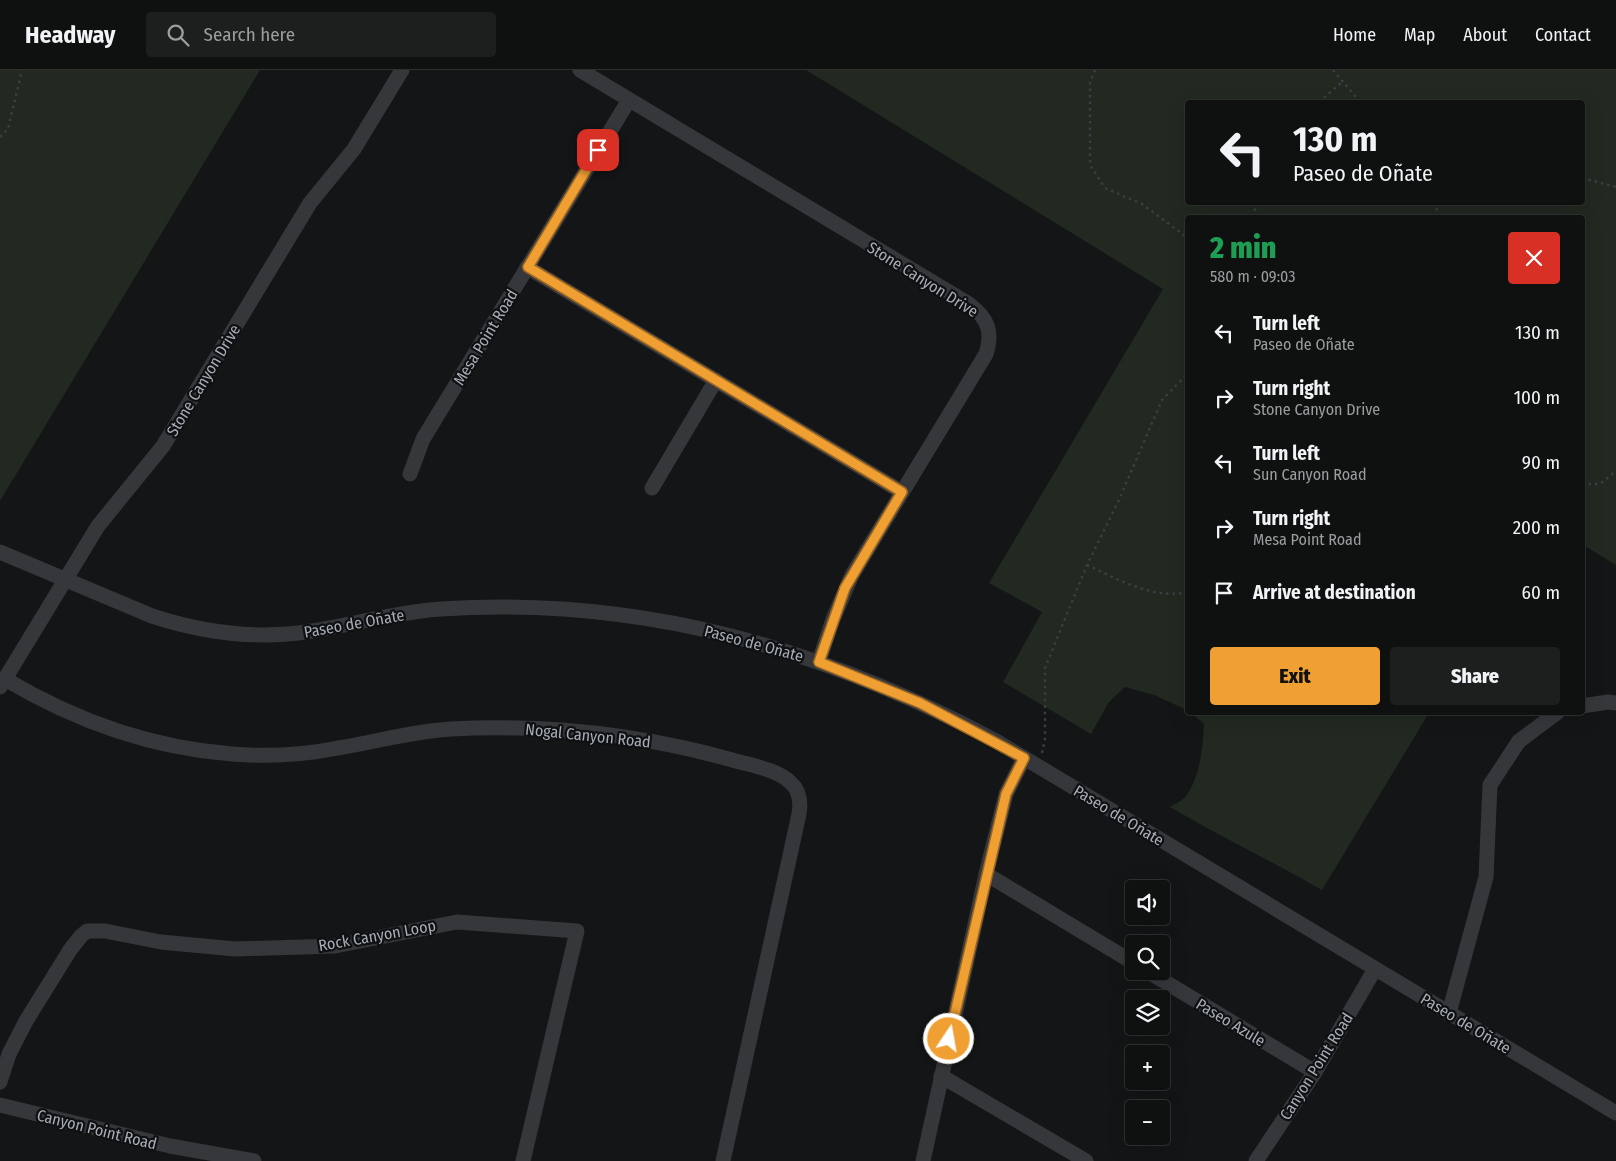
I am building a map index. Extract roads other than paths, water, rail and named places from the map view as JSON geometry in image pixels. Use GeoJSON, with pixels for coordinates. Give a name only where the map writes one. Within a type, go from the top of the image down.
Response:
{"type":"FeatureCollection","features":[{"type":"Feature","properties":{"kind":"street","name":"Stone Canyon Drive"},"geometry":{"type":"LineString","coordinates":[[2,683],[104,516],[148,467],[163,446],[310,203],[351,153],[402,70]]}},
{"type":"Feature","properties":{"kind":"street","name":"Stone Canyon Drive"},"geometry":{"type":"LineString","coordinates":[[580,70],[969,304],[984,318],[991,336],[986,354],[845,588],[819,662]]}},
{"type":"Feature","properties":{"kind":"street","name":"Mesa Point Road"},"geometry":{"type":"LineString","coordinates":[[410,474],[423,439],[629,100]]}},
{"type":"Feature","properties":{"kind":"street"},"geometry":{"type":"LineString","coordinates":[[528,267],[902,492]]}},
{"type":"Feature","properties":{"kind":"street"},"geometry":{"type":"LineString","coordinates":[[652,488],[716,380]]}},
{"type":"Feature","properties":{"kind":"street","name":"Paseo de Oñate"},"geometry":{"type":"LineString","coordinates":[[0,552],[152,616],[177,624],[226,633],[289,634],[388,616],[441,609],[541,609],[626,616],[680,625],[752,641],[819,662],[920,703],[1040,767],[1616,1113]]}},
{"type":"Feature","properties":{"kind":"street","name":"Nogal Canyon Road"},"geometry":{"type":"LineString","coordinates":[[2,683],[106,727],[160,743],[216,753],[271,755],[307,753],[424,731],[472,728],[525,728],[596,733],[653,742],[723,757],[785,778],[798,794],[799,814],[723,1161]]}},
{"type":"Feature","properties":{"kind":"street"},"geometry":{"type":"LineString","coordinates":[[1585,706],[1608,702],[1616,704]]}},
{"type":"Feature","properties":{"kind":"street"},"geometry":{"type":"LineString","coordinates":[[1450,1013],[1486,877],[1490,785],[1519,741],[1554,715]]}},
{"type":"Feature","properties":{"kind":"street"},"geometry":{"type":"LineString","coordinates":[[923,1161],[986,874],[1006,794],[1024,758]]}},
{"type":"Feature","properties":{"kind":"street"},"geometry":{"type":"LineString","coordinates":[[986,874],[1125,958]]}},
{"type":"Feature","properties":{"kind":"street","name":"Rock Canyon Loop"},"geometry":{"type":"LineString","coordinates":[[0,1082],[9,1054],[26,1022],[70,950],[87,931],[105,930],[161,942],[235,949],[335,946],[457,922],[577,932],[523,1161]]}},
{"type":"Feature","properties":{"kind":"street","name":"Canyon Point Road"},"geometry":{"type":"LineString","coordinates":[[1256,1161],[1315,1072],[1374,969]]}},
{"type":"Feature","properties":{"kind":"street","name":"Paseo Azule"},"geometry":{"type":"LineString","coordinates":[[1162,980],[1315,1072]]}},
{"type":"Feature","properties":{"kind":"street"},"geometry":{"type":"LineString","coordinates":[[941,1076],[1086,1161]]}},
{"type":"Feature","properties":{"kind":"street","name":"Canyon Point Road"},"geometry":{"type":"LineString","coordinates":[[0,1105],[170,1146],[254,1161]]}}]}
